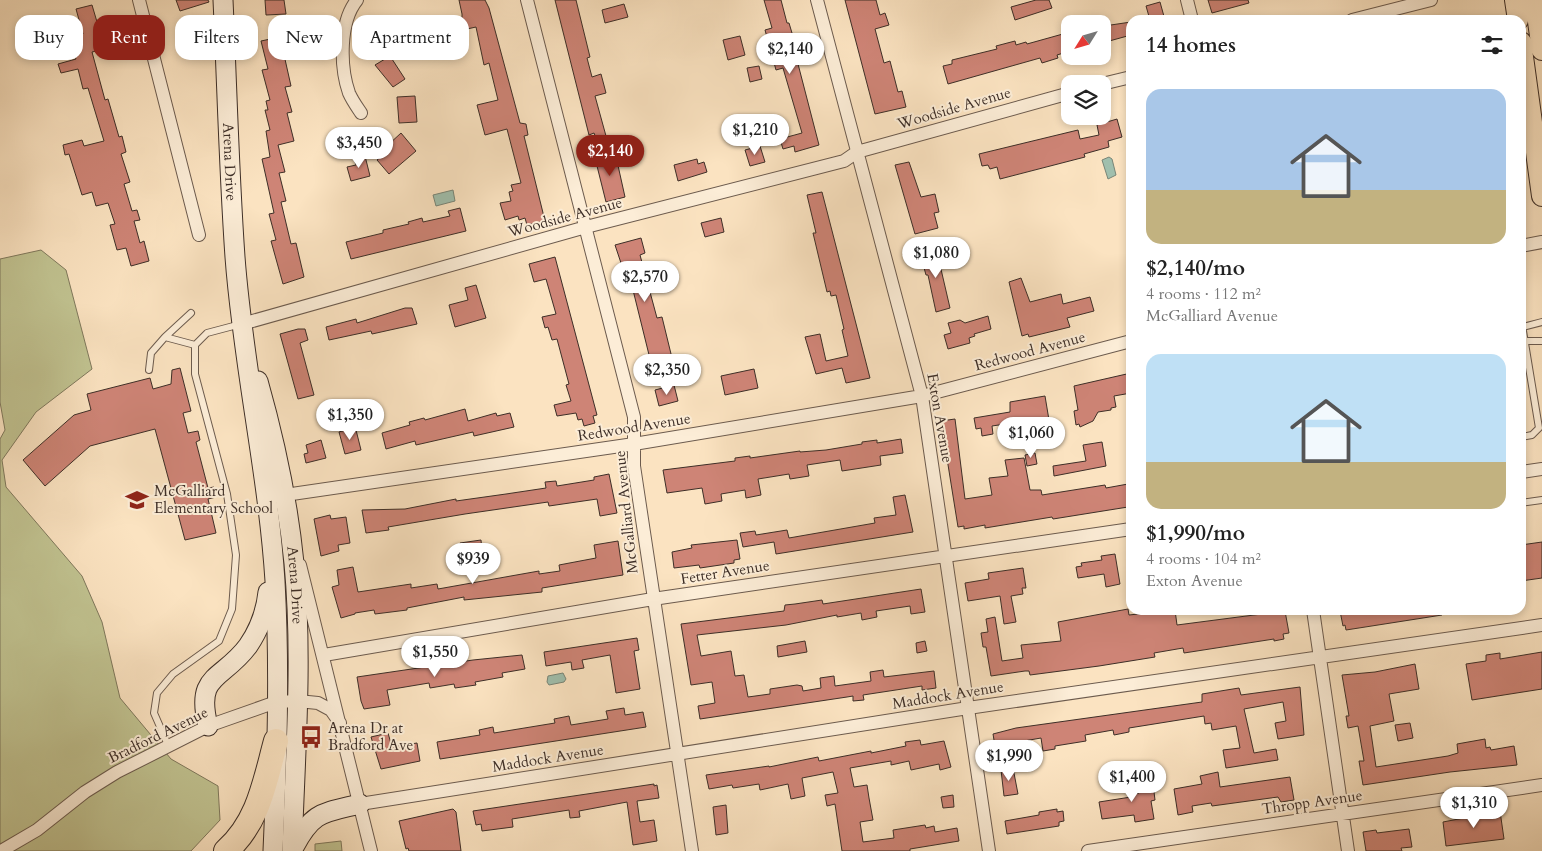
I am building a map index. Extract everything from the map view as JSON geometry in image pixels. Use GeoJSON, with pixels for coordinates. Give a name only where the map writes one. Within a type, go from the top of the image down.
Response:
{"type":"FeatureCollection","features":[{"type":"Feature","properties":{"kind":"highway"},"geometry":{"type":"LineString","coordinates":[[226,851],[248,829],[256,812],[276,741]]}},
{"type":"Feature","properties":{"kind":"main road","name":"Arena Drive"},"geometry":{"type":"LineString","coordinates":[[223,0],[235,258],[275,580],[276,741],[273,851]]}},
{"type":"Feature","properties":{"kind":"main road"},"geometry":{"type":"LineString","coordinates":[[1515,0],[1517,15]]}},
{"type":"Feature","properties":{"kind":"main road"},"geometry":{"type":"LineString","coordinates":[[1535,0],[1542,50]]}},
{"type":"Feature","properties":{"kind":"main road"},"geometry":{"type":"LineString","coordinates":[[1526,64],[1537,114],[1542,196]]}},
{"type":"Feature","properties":{"kind":"main road","name":"Arena Drive"},"geometry":{"type":"LineString","coordinates":[[242,324],[265,405],[285,495],[288,518],[296,616],[298,701],[292,851]]}},
{"type":"Feature","properties":{"kind":"main road"},"geometry":{"type":"LineString","coordinates":[[208,726],[203,704],[205,694],[209,684],[237,659],[258,629],[268,595],[272,556]]}},
{"type":"Feature","properties":{"kind":"main road"},"geometry":{"type":"LineString","coordinates":[[292,851],[303,829],[316,817],[360,804]]}},
{"type":"Feature","properties":{"kind":"street"},"geometry":{"type":"LineString","coordinates":[[139,0],[188,167],[199,235]]}},
{"type":"Feature","properties":{"kind":"street"},"geometry":{"type":"LineString","coordinates":[[357,0],[350,9],[344,30],[345,80],[350,96],[361,113]]}},
{"type":"Feature","properties":{"kind":"street","name":"McGalliard Avenue"},"geometry":{"type":"LineString","coordinates":[[527,0],[634,417],[634,466],[652,599],[692,851]]}},
{"type":"Feature","properties":{"kind":"street","name":"Exton Avenue"},"geometry":{"type":"LineString","coordinates":[[817,0],[922,396],[989,851]]}},
{"type":"Feature","properties":{"kind":"street"},"geometry":{"type":"LineString","coordinates":[[1187,0],[1191,15]]}},
{"type":"Feature","properties":{"kind":"street"},"geometry":{"type":"LineString","coordinates":[[1372,15],[1430,0]]}},
{"type":"Feature","properties":{"kind":"street"},"geometry":{"type":"LineString","coordinates":[[1111,82],[1126,78]]}},
{"type":"Feature","properties":{"kind":"street","name":"Woodside Avenue"},"geometry":{"type":"LineString","coordinates":[[242,324],[586,227],[844,161],[857,152],[1061,95]]}},
{"type":"Feature","properties":{"kind":"street"},"geometry":{"type":"LineString","coordinates":[[1526,245],[1542,242]]}},
{"type":"Feature","properties":{"kind":"street","name":"Redwood Avenue"},"geometry":{"type":"LineString","coordinates":[[285,495],[634,444],[922,396],[1126,342]]}},
{"type":"Feature","properties":{"kind":"street"},"geometry":{"type":"LineString","coordinates":[[1526,471],[1542,469]]}},
{"type":"Feature","properties":{"kind":"street"},"geometry":{"type":"LineString","coordinates":[[288,518],[324,655],[371,851]]}},
{"type":"Feature","properties":{"kind":"street","name":"Fetter Avenue"},"geometry":{"type":"LineString","coordinates":[[324,655],[652,599],[1126,530]]}},
{"type":"Feature","properties":{"kind":"street"},"geometry":{"type":"LineString","coordinates":[[1314,615],[1348,851]]}},
{"type":"Feature","properties":{"kind":"street","name":"Maddock Avenue"},"geometry":{"type":"LineString","coordinates":[[360,804],[968,708],[1542,625]]}},
{"type":"Feature","properties":{"kind":"street","name":"Bradford Avenue"},"geometry":{"type":"LineString","coordinates":[[1,851],[37,830],[85,792],[117,772],[208,726],[276,702],[298,701],[318,703],[331,710],[340,723]]}},
{"type":"Feature","properties":{"kind":"street","name":"Thropp Avenue"},"geometry":{"type":"LineString","coordinates":[[1088,851],[1542,785]]}},
{"type":"Feature","properties":{"kind":"lane"},"geometry":{"type":"LineString","coordinates":[[150,370],[151,353],[191,312]]}},
{"type":"Feature","properties":{"kind":"lane"},"geometry":{"type":"LineString","coordinates":[[1526,326],[1542,322]]}},
{"type":"Feature","properties":{"kind":"lane"},"geometry":{"type":"LineString","coordinates":[[168,745],[154,713],[157,693],[173,674],[219,641],[232,609],[236,555],[226,494],[195,374],[195,345],[207,333],[242,324]]}},
{"type":"Feature","properties":{"kind":"lane"},"geometry":{"type":"LineString","coordinates":[[165,337],[195,345]]}},
{"type":"Feature","properties":{"kind":"lane"},"geometry":{"type":"LineString","coordinates":[[1526,341],[1542,341]]}},
{"type":"Feature","properties":{"kind":"lane"},"geometry":{"type":"LineString","coordinates":[[1526,347],[1539,428],[1532,435],[1526,436]]}},
{"type":"Feature","properties":{"kind":"lane"},"geometry":{"type":"LineString","coordinates":[[1526,502],[1542,500]]}},
{"type":"Feature","properties":{"kind":"green space"},"geometry":{"type":"Polygon","coordinates":[[[41,250],[66,270],[92,369],[36,412],[2,460],[6,487],[82,576],[102,622],[120,698],[171,759],[218,786],[220,820],[191,851],[0,851],[0,439],[5,430],[0,402],[0,259],[41,250]]]}},
{"type":"Feature","properties":{"kind":"green space"},"geometry":{"type":"Polygon","coordinates":[[[341,841],[342,851],[315,851],[315,844],[341,841]]]}},
{"type":"Feature","properties":{"kind":"shaded area"},"geometry":{"type":"Polygon","coordinates":[[[1109,157],[1112,159],[1116,175],[1108,179],[1102,160],[1109,157]]]}},
{"type":"Feature","properties":{"kind":"shaded area"},"geometry":{"type":"Polygon","coordinates":[[[453,190],[455,201],[436,206],[433,195],[453,190]]]}},
{"type":"Feature","properties":{"kind":"shaded area"},"geometry":{"type":"Polygon","coordinates":[[[563,673],[566,679],[564,682],[549,685],[547,682],[548,676],[563,673]]]}},
{"type":"Feature","properties":{"kind":"building"},"geometry":{"type":"Polygon","coordinates":[[[176,0],[208,0],[209,2],[180,11],[176,0]]]}},
{"type":"Feature","properties":{"kind":"building"},"geometry":{"type":"Polygon","coordinates":[[[265,0],[284,0],[286,14],[266,15],[265,0]]]}},
{"type":"Feature","properties":{"kind":"building"},"geometry":{"type":"Polygon","coordinates":[[[459,0],[485,0],[489,8],[520,123],[526,124],[528,135],[524,136],[545,221],[527,225],[525,218],[519,220],[518,216],[505,220],[500,203],[511,201],[509,192],[513,191],[511,185],[521,183],[507,129],[485,135],[477,105],[498,100],[489,63],[484,65],[476,27],[469,29],[469,15],[462,14],[459,0]]]}},
{"type":"Feature","properties":{"kind":"building"},"geometry":{"type":"Polygon","coordinates":[[[555,0],[576,0],[590,57],[587,58],[592,77],[601,74],[606,93],[595,96],[606,136],[596,138],[594,133],[589,135],[555,0]]]}},
{"type":"Feature","properties":{"kind":"building"},"geometry":{"type":"Polygon","coordinates":[[[764,0],[781,0],[801,63],[798,64],[819,145],[795,152],[794,146],[783,149],[780,139],[802,133],[783,68],[776,70],[765,30],[772,28],[764,0]]]}},
{"type":"Feature","properties":{"kind":"building"},"geometry":{"type":"Polygon","coordinates":[[[845,0],[876,0],[880,15],[885,13],[889,25],[875,29],[884,63],[890,61],[898,92],[902,91],[906,107],[875,114],[845,0]]]}},
{"type":"Feature","properties":{"kind":"building"},"geometry":{"type":"Polygon","coordinates":[[[1036,0],[1049,0],[1052,8],[1015,20],[1011,7],[1036,0]]]}},
{"type":"Feature","properties":{"kind":"building"},"geometry":{"type":"Polygon","coordinates":[[[1208,0],[1248,0],[1249,3],[1212,13],[1208,0]]]}},
{"type":"Feature","properties":{"kind":"building"},"geometry":{"type":"Polygon","coordinates":[[[1160,2],[1164,15],[1149,15],[1146,6],[1160,2]]]}},
{"type":"Feature","properties":{"kind":"building"},"geometry":{"type":"Polygon","coordinates":[[[624,4],[628,17],[605,23],[602,10],[624,4]]]}},
{"type":"Feature","properties":{"kind":"building"},"geometry":{"type":"Polygon","coordinates":[[[92,5],[95,15],[93,15],[93,60],[105,100],[108,99],[119,137],[122,136],[126,152],[121,154],[130,182],[124,184],[132,211],[137,210],[140,220],[134,221],[140,243],[144,241],[149,261],[131,266],[126,248],[117,250],[110,225],[115,224],[108,203],[96,206],[92,192],[82,195],[69,154],[65,155],[63,145],[82,140],[84,146],[104,141],[88,88],[83,89],[78,69],[61,73],[58,64],[72,60],[83,60],[83,15],[78,15],[76,9],[92,5]]]}},
{"type":"Feature","properties":{"kind":"building"},"geometry":{"type":"Polygon","coordinates":[[[1126,23],[1126,36],[1111,41],[1111,25],[1126,23]]]}},
{"type":"Feature","properties":{"kind":"building"},"geometry":{"type":"Polygon","coordinates":[[[1061,35],[1061,54],[1057,55],[1058,58],[1042,63],[1040,58],[948,84],[943,66],[952,64],[952,60],[997,49],[996,46],[1015,41],[1016,45],[1026,42],[1027,44],[1061,35]]]}},
{"type":"Feature","properties":{"kind":"building"},"geometry":{"type":"Polygon","coordinates":[[[740,36],[745,55],[728,60],[723,40],[740,36]]]}},
{"type":"Feature","properties":{"kind":"building"},"geometry":{"type":"Polygon","coordinates":[[[268,40],[268,60],[285,60],[291,86],[285,87],[292,112],[287,113],[294,141],[278,145],[285,172],[279,173],[286,201],[281,202],[291,244],[296,243],[304,277],[283,284],[271,241],[276,240],[269,214],[274,213],[262,159],[270,157],[266,131],[270,130],[265,110],[268,110],[266,101],[270,100],[262,70],[268,69],[261,41],[268,40]]]}},
{"type":"Feature","properties":{"kind":"building"},"geometry":{"type":"Polygon","coordinates":[[[383,60],[393,60],[405,79],[393,87],[375,65],[383,60]]]}},
{"type":"Feature","properties":{"kind":"building"},"geometry":{"type":"Polygon","coordinates":[[[759,66],[762,79],[750,82],[747,68],[759,66]]]}},
{"type":"Feature","properties":{"kind":"building"},"geometry":{"type":"Polygon","coordinates":[[[415,96],[417,122],[399,123],[397,97],[415,96]]]}},
{"type":"Feature","properties":{"kind":"building"},"geometry":{"type":"Polygon","coordinates":[[[1117,119],[1122,137],[1108,141],[1109,147],[1084,154],[1085,157],[1000,179],[997,167],[990,169],[988,165],[982,166],[979,154],[1078,130],[1080,139],[1099,135],[1097,125],[1111,125],[1111,121],[1117,119]]]}},
{"type":"Feature","properties":{"kind":"building"},"geometry":{"type":"Polygon","coordinates":[[[401,133],[416,151],[389,174],[377,160],[391,148],[388,145],[401,133]]]}},
{"type":"Feature","properties":{"kind":"building"},"geometry":{"type":"Polygon","coordinates":[[[760,146],[765,162],[750,166],[745,150],[760,146]]]}},
{"type":"Feature","properties":{"kind":"building"},"geometry":{"type":"Polygon","coordinates":[[[615,152],[625,197],[606,202],[595,158],[615,152]]]}},
{"type":"Feature","properties":{"kind":"building"},"geometry":{"type":"Polygon","coordinates":[[[365,156],[370,176],[351,181],[347,167],[356,165],[354,158],[365,156]]]}},
{"type":"Feature","properties":{"kind":"building"},"geometry":{"type":"Polygon","coordinates":[[[697,159],[698,164],[704,162],[707,172],[678,181],[674,165],[697,159]]]}},
{"type":"Feature","properties":{"kind":"building"},"geometry":{"type":"Polygon","coordinates":[[[909,162],[921,197],[935,194],[939,212],[934,213],[938,228],[915,234],[895,165],[909,162]]]}},
{"type":"Feature","properties":{"kind":"building"},"geometry":{"type":"Polygon","coordinates":[[[822,192],[870,378],[846,383],[842,368],[816,374],[805,337],[820,334],[826,361],[848,356],[836,295],[831,296],[830,291],[827,292],[813,233],[816,233],[807,195],[822,192]]]}},
{"type":"Feature","properties":{"kind":"building"},"geometry":{"type":"Polygon","coordinates":[[[460,208],[466,231],[351,259],[346,242],[383,233],[383,230],[409,224],[408,222],[422,218],[423,222],[450,216],[448,211],[460,208]]]}},
{"type":"Feature","properties":{"kind":"building"},"geometry":{"type":"Polygon","coordinates":[[[721,218],[724,232],[705,237],[701,223],[721,218]]]}},
{"type":"Feature","properties":{"kind":"building"},"geometry":{"type":"Polygon","coordinates":[[[641,238],[645,253],[640,255],[657,318],[662,317],[672,358],[666,360],[668,366],[653,371],[632,286],[629,287],[615,245],[641,238]]]}},
{"type":"Feature","properties":{"kind":"building"},"geometry":{"type":"Polygon","coordinates":[[[934,249],[937,252],[950,308],[936,312],[928,275],[926,275],[920,253],[934,249]]]}},
{"type":"Feature","properties":{"kind":"building"},"geometry":{"type":"Polygon","coordinates":[[[555,257],[597,415],[593,416],[595,423],[584,426],[582,419],[578,420],[576,413],[557,416],[554,405],[571,401],[566,385],[569,384],[557,339],[552,340],[548,327],[545,328],[542,317],[556,314],[546,279],[534,282],[529,264],[555,257]]]}},
{"type":"Feature","properties":{"kind":"building"},"geometry":{"type":"Polygon","coordinates":[[[1021,278],[1030,302],[1061,294],[1063,304],[1090,297],[1094,311],[1067,318],[1070,327],[1029,337],[1028,334],[1022,336],[1009,282],[1021,278]]]}},
{"type":"Feature","properties":{"kind":"building"},"geometry":{"type":"Polygon","coordinates":[[[476,285],[486,318],[455,327],[449,305],[468,300],[465,288],[476,285]]]}},
{"type":"Feature","properties":{"kind":"building"},"geometry":{"type":"Polygon","coordinates":[[[405,308],[412,308],[417,324],[372,334],[371,331],[329,340],[326,327],[356,319],[357,323],[405,308]]]}},
{"type":"Feature","properties":{"kind":"building"},"geometry":{"type":"Polygon","coordinates":[[[988,316],[991,329],[974,334],[975,336],[969,338],[970,343],[948,349],[944,335],[951,333],[948,323],[960,320],[965,323],[988,316]]]}},
{"type":"Feature","properties":{"kind":"building"},"geometry":{"type":"Polygon","coordinates":[[[305,329],[308,340],[300,343],[314,395],[298,399],[280,334],[305,329]]]}},
{"type":"Feature","properties":{"kind":"building"},"geometry":{"type":"Polygon","coordinates":[[[180,368],[191,411],[183,413],[188,433],[198,431],[200,440],[196,442],[208,488],[214,487],[216,497],[208,499],[216,533],[185,540],[155,429],[90,446],[45,486],[23,460],[74,415],[91,410],[87,394],[150,378],[153,389],[171,384],[172,370],[180,368]]]}},
{"type":"Feature","properties":{"kind":"building"},"geometry":{"type":"Polygon","coordinates":[[[754,369],[758,388],[725,395],[721,376],[754,369]]]}},
{"type":"Feature","properties":{"kind":"building"},"geometry":{"type":"Polygon","coordinates":[[[1126,374],[1126,394],[1114,396],[1116,407],[1111,408],[1111,410],[1098,412],[1093,421],[1080,427],[1079,424],[1076,425],[1074,411],[1078,410],[1074,386],[1126,374]]]}},
{"type":"Feature","properties":{"kind":"building"},"geometry":{"type":"Polygon","coordinates":[[[674,385],[678,401],[659,406],[655,390],[674,385]]]}},
{"type":"Feature","properties":{"kind":"building"},"geometry":{"type":"Polygon","coordinates":[[[1045,396],[1050,426],[1019,431],[1018,428],[1012,429],[1012,423],[992,426],[993,434],[982,436],[981,428],[976,429],[974,418],[1010,412],[1010,402],[1045,396]]]}},
{"type":"Feature","properties":{"kind":"building"},"geometry":{"type":"Polygon","coordinates":[[[334,401],[337,414],[325,418],[321,405],[334,401]]]}},
{"type":"Feature","properties":{"kind":"building"},"geometry":{"type":"Polygon","coordinates":[[[465,409],[468,421],[496,413],[497,416],[510,413],[514,427],[474,436],[473,432],[416,445],[415,441],[386,449],[382,433],[410,425],[409,422],[424,418],[425,420],[465,409]]]}},
{"type":"Feature","properties":{"kind":"building"},"geometry":{"type":"Polygon","coordinates":[[[955,419],[965,499],[992,495],[989,478],[1008,476],[1005,460],[1024,458],[1030,490],[1041,490],[1042,495],[1105,485],[1106,488],[1126,484],[1126,507],[985,528],[985,525],[964,529],[964,526],[958,527],[941,421],[955,419]]]}},
{"type":"Feature","properties":{"kind":"building"},"geometry":{"type":"Polygon","coordinates":[[[352,428],[353,431],[356,430],[361,450],[345,454],[339,432],[352,428]]]}},
{"type":"Feature","properties":{"kind":"building"},"geometry":{"type":"Polygon","coordinates":[[[901,439],[903,453],[880,456],[881,465],[842,471],[840,460],[807,465],[809,476],[790,479],[789,474],[758,479],[761,495],[746,498],[745,490],[721,494],[722,501],[705,504],[702,488],[667,493],[663,470],[735,461],[735,458],[750,456],[750,458],[800,451],[826,450],[862,444],[862,442],[877,440],[877,443],[901,439]]]}},
{"type":"Feature","properties":{"kind":"building"},"geometry":{"type":"Polygon","coordinates":[[[321,440],[326,458],[306,463],[304,454],[308,453],[306,445],[321,440]]]}},
{"type":"Feature","properties":{"kind":"building"},"geometry":{"type":"Polygon","coordinates":[[[1102,442],[1106,466],[1054,476],[1053,466],[1086,461],[1083,445],[1102,442]]]}},
{"type":"Feature","properties":{"kind":"building"},"geometry":{"type":"Polygon","coordinates":[[[1035,453],[1037,464],[1027,466],[1025,455],[1035,453]]]}},
{"type":"Feature","properties":{"kind":"building"},"geometry":{"type":"Polygon","coordinates":[[[609,474],[617,513],[600,516],[597,499],[549,506],[548,502],[388,527],[389,530],[366,533],[362,510],[405,509],[456,499],[456,501],[546,488],[545,482],[556,481],[557,486],[594,480],[594,477],[609,474]]]}},
{"type":"Feature","properties":{"kind":"building"},"geometry":{"type":"Polygon","coordinates":[[[905,495],[913,532],[776,554],[774,542],[743,547],[740,533],[755,531],[756,535],[787,530],[789,538],[875,523],[874,518],[896,515],[893,497],[905,495]]]}},
{"type":"Feature","properties":{"kind":"building"},"geometry":{"type":"Polygon","coordinates":[[[330,515],[331,519],[346,517],[350,543],[338,545],[339,551],[321,556],[314,519],[330,515]]]}},
{"type":"Feature","properties":{"kind":"building"},"geometry":{"type":"Polygon","coordinates":[[[481,540],[482,551],[462,555],[460,543],[481,540]]]}},
{"type":"Feature","properties":{"kind":"building"},"geometry":{"type":"Polygon","coordinates":[[[737,540],[740,559],[734,560],[734,563],[700,568],[699,565],[674,568],[672,552],[692,548],[691,545],[737,540]]]}},
{"type":"Feature","properties":{"kind":"building"},"geometry":{"type":"Polygon","coordinates":[[[618,541],[623,575],[542,588],[542,592],[464,600],[464,597],[407,608],[407,610],[375,614],[374,610],[355,613],[341,618],[332,587],[339,585],[337,570],[353,567],[358,592],[411,584],[411,588],[437,584],[438,589],[539,571],[539,574],[560,571],[559,565],[596,558],[594,545],[618,541]]]}},
{"type":"Feature","properties":{"kind":"building"},"geometry":{"type":"Polygon","coordinates":[[[1542,542],[1542,578],[1526,580],[1526,544],[1542,542]]]}},
{"type":"Feature","properties":{"kind":"building"},"geometry":{"type":"Polygon","coordinates":[[[1115,554],[1120,584],[1106,587],[1104,574],[1078,578],[1076,567],[1082,566],[1081,563],[1102,560],[1101,556],[1115,554]]]}},
{"type":"Feature","properties":{"kind":"building"},"geometry":{"type":"Polygon","coordinates":[[[1023,568],[1026,588],[1022,588],[1023,594],[1011,596],[1016,622],[1004,624],[1000,596],[968,601],[965,583],[989,579],[988,573],[1023,568]]]}},
{"type":"Feature","properties":{"kind":"building"},"geometry":{"type":"Polygon","coordinates":[[[921,589],[925,612],[911,614],[910,606],[876,611],[877,617],[862,620],[861,613],[837,617],[837,615],[786,625],[697,635],[701,656],[731,651],[735,676],[744,675],[748,697],[770,694],[770,689],[797,685],[802,686],[803,691],[821,688],[820,678],[834,676],[835,686],[871,681],[870,672],[883,670],[884,677],[934,671],[936,688],[922,690],[922,686],[863,695],[864,700],[853,701],[853,696],[700,719],[698,706],[715,703],[712,682],[691,685],[681,624],[784,611],[785,605],[822,600],[823,604],[921,589]]]}},
{"type":"Feature","properties":{"kind":"building"},"geometry":{"type":"Polygon","coordinates":[[[1126,609],[1126,615],[1176,615],[1177,625],[1254,615],[1286,615],[1289,633],[1283,634],[1284,639],[1274,641],[1274,639],[1184,653],[1183,648],[1154,653],[1155,657],[1099,666],[1030,675],[1029,671],[1025,671],[991,676],[986,647],[983,647],[981,633],[988,632],[986,619],[995,617],[1002,661],[1023,658],[1021,645],[1061,641],[1058,622],[1126,609]]]}},
{"type":"Feature","properties":{"kind":"building"},"geometry":{"type":"Polygon","coordinates":[[[1341,615],[1442,615],[1346,630],[1345,625],[1343,626],[1341,615]]]}},
{"type":"Feature","properties":{"kind":"building"},"geometry":{"type":"Polygon","coordinates":[[[637,638],[639,650],[634,651],[640,689],[616,693],[610,655],[582,660],[584,668],[572,670],[571,662],[546,666],[544,652],[637,638]]]}},
{"type":"Feature","properties":{"kind":"building"},"geometry":{"type":"Polygon","coordinates":[[[805,641],[807,652],[778,657],[777,646],[805,641]]]}},
{"type":"Feature","properties":{"kind":"building"},"geometry":{"type":"Polygon","coordinates":[[[925,641],[927,651],[917,653],[916,643],[925,641]]]}},
{"type":"Feature","properties":{"kind":"building"},"geometry":{"type":"Polygon","coordinates":[[[1542,652],[1542,689],[1472,700],[1466,664],[1486,661],[1486,655],[1500,653],[1500,659],[1542,652]]]}},
{"type":"Feature","properties":{"kind":"building"},"geometry":{"type":"Polygon","coordinates":[[[522,655],[525,669],[502,673],[503,677],[475,682],[476,685],[455,688],[454,684],[430,688],[429,683],[387,690],[390,705],[364,709],[361,701],[357,677],[473,660],[522,655]]]}},
{"type":"Feature","properties":{"kind":"building"},"geometry":{"type":"Polygon","coordinates":[[[1415,664],[1419,689],[1389,694],[1394,721],[1370,726],[1376,767],[1448,756],[1458,753],[1457,744],[1485,739],[1486,748],[1490,747],[1491,750],[1514,746],[1517,765],[1450,772],[1363,785],[1359,761],[1364,761],[1358,726],[1348,728],[1346,716],[1349,716],[1342,675],[1375,672],[1415,664]]]}},
{"type":"Feature","properties":{"kind":"building"},"geometry":{"type":"Polygon","coordinates":[[[1300,687],[1304,735],[1278,739],[1275,723],[1286,721],[1283,702],[1244,709],[1254,753],[1276,749],[1278,760],[1226,768],[1223,750],[1240,748],[1236,726],[1212,730],[1211,723],[1205,724],[1204,716],[1129,728],[1129,732],[1114,735],[1113,730],[1085,735],[1086,741],[1055,746],[1055,749],[1043,751],[1041,738],[995,746],[993,734],[1016,728],[1202,702],[1202,694],[1239,688],[1241,695],[1300,687]]]}},
{"type":"Feature","properties":{"kind":"building"},"geometry":{"type":"Polygon","coordinates":[[[624,708],[625,715],[643,712],[646,727],[440,759],[437,742],[480,735],[479,730],[493,727],[494,733],[555,723],[554,719],[569,716],[571,725],[608,719],[606,711],[624,708]]]}},
{"type":"Feature","properties":{"kind":"building"},"geometry":{"type":"Polygon","coordinates":[[[1410,723],[1413,738],[1398,741],[1395,725],[1410,723]]]}},
{"type":"Feature","properties":{"kind":"building"},"geometry":{"type":"Polygon","coordinates":[[[388,733],[392,747],[417,743],[420,761],[381,769],[371,737],[388,733]]]}},
{"type":"Feature","properties":{"kind":"building"},"geometry":{"type":"Polygon","coordinates":[[[920,740],[921,745],[944,741],[951,767],[940,770],[939,764],[911,770],[909,761],[891,765],[891,761],[850,768],[854,787],[867,785],[873,820],[860,822],[863,842],[894,838],[893,830],[925,825],[926,828],[934,826],[935,832],[957,828],[959,841],[910,849],[910,851],[842,851],[835,804],[827,806],[825,795],[838,793],[833,772],[802,778],[805,796],[791,799],[788,784],[760,790],[759,784],[733,788],[732,785],[709,789],[706,775],[769,767],[818,757],[819,761],[871,751],[871,753],[906,746],[905,742],[920,740]]]}},
{"type":"Feature","properties":{"kind":"building"},"geometry":{"type":"Polygon","coordinates":[[[1013,768],[1018,794],[1004,796],[1001,770],[1013,768]]]}},
{"type":"Feature","properties":{"kind":"building"},"geometry":{"type":"Polygon","coordinates":[[[1218,772],[1220,787],[1290,777],[1294,800],[1281,802],[1278,797],[1212,806],[1211,803],[1192,806],[1193,812],[1178,815],[1174,789],[1202,784],[1200,776],[1218,772]]]}},
{"type":"Feature","properties":{"kind":"building"},"geometry":{"type":"Polygon","coordinates":[[[1152,776],[1155,800],[1151,801],[1154,819],[1135,822],[1134,815],[1102,819],[1099,802],[1131,797],[1130,794],[1139,793],[1137,778],[1152,776]]]}},
{"type":"Feature","properties":{"kind":"building"},"geometry":{"type":"Polygon","coordinates":[[[654,784],[654,786],[657,785],[659,798],[637,801],[640,822],[654,820],[657,841],[633,845],[627,802],[579,811],[580,817],[570,818],[569,810],[512,819],[513,827],[482,831],[481,824],[476,825],[473,811],[654,784]]]}},
{"type":"Feature","properties":{"kind":"building"},"geometry":{"type":"Polygon","coordinates":[[[953,795],[954,807],[943,808],[941,797],[953,795]]]}},
{"type":"Feature","properties":{"kind":"building"},"geometry":{"type":"Polygon","coordinates":[[[726,805],[728,833],[716,835],[713,807],[726,805]]]}},
{"type":"Feature","properties":{"kind":"building"},"geometry":{"type":"Polygon","coordinates":[[[453,809],[456,812],[461,851],[409,851],[408,848],[406,849],[399,821],[453,809]]]}},
{"type":"Feature","properties":{"kind":"building"},"geometry":{"type":"Polygon","coordinates":[[[1057,809],[1057,812],[1063,811],[1064,821],[1059,822],[1059,826],[1007,834],[1005,821],[1039,815],[1039,812],[1057,809]]]}},
{"type":"Feature","properties":{"kind":"building"},"geometry":{"type":"Polygon","coordinates":[[[1500,811],[1504,839],[1446,846],[1443,822],[1500,811]]]}},
{"type":"Feature","properties":{"kind":"building"},"geometry":{"type":"Polygon","coordinates":[[[1409,829],[1412,847],[1401,848],[1402,851],[1366,851],[1363,832],[1376,830],[1377,833],[1409,829]]]}},
{"type":"Feature","properties":{"kind":"place","name":"McGalliard Elementary School"},"geometry":{"type":"Point","coordinates":[137,500]}},
{"type":"Feature","properties":{"kind":"place","name":"Arena Dr at Bradford Ave"},"geometry":{"type":"Point","coordinates":[311,737]}}]}
